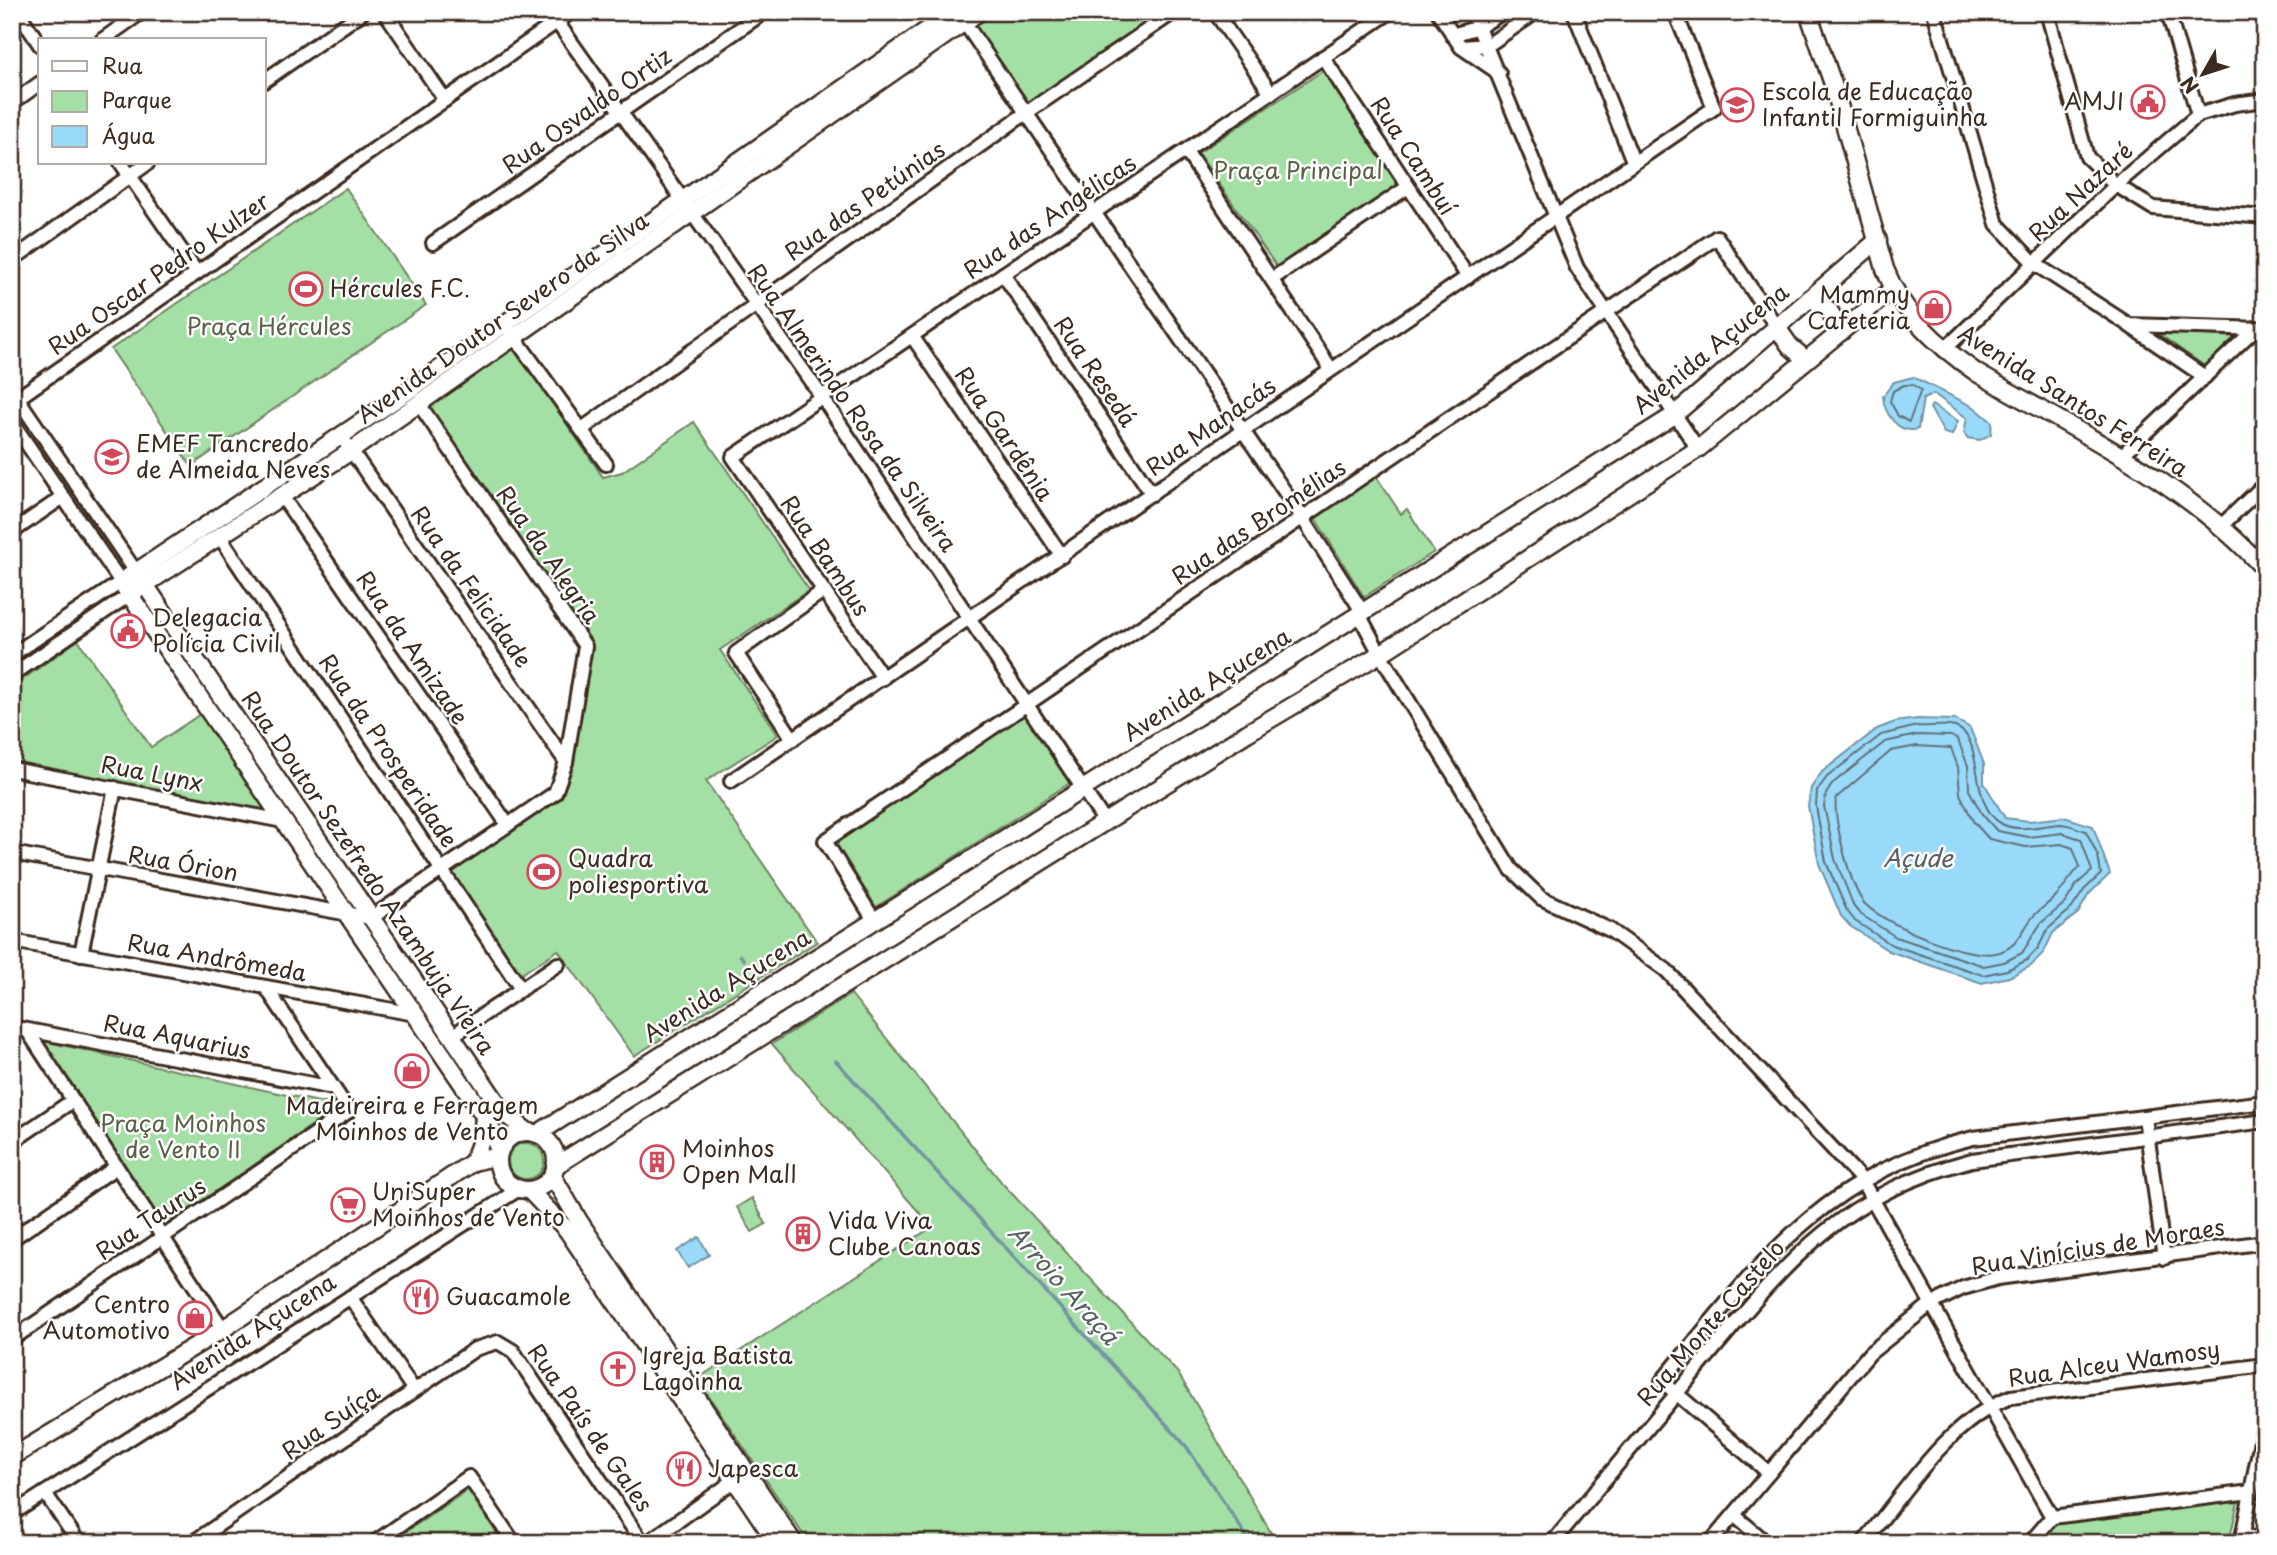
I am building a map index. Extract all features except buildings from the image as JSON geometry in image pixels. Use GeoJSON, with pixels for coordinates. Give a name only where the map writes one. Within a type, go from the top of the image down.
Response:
{"type":"FeatureCollection","features":[{"type":"Feature","properties":{"kind":"main road","name":"Avenida Doutor Severo da Silva"},"geometry":{"type":"LineString","coordinates":[[140,578],[220,537],[351,451],[515,338],[687,207],[958,16],[979,12]]}},
{"type":"Feature","properties":{"kind":"main road","name":"Avenida Santos Ferreira"},"geometry":{"type":"LineString","coordinates":[[1811,14],[1893,289],[1914,320],[1944,350],[2196,504],[2265,570]]}},
{"type":"Feature","properties":{"kind":"main road","name":"Avenida Doutor Severo da Silva"},"geometry":{"type":"LineString","coordinates":[[125,588],[505,324],[687,207]]}},
{"type":"Feature","properties":{"kind":"main road","name":"Avenida Açucena"},"geometry":{"type":"LineString","coordinates":[[532,1133],[1360,616],[1673,415],[1878,240]]}},
{"type":"Feature","properties":{"kind":"main road"},"geometry":{"type":"LineString","coordinates":[[524,1190],[538,1188],[554,1170],[1105,822],[1380,654],[1698,449],[1893,289]]}},
{"type":"Feature","properties":{"kind":"main road"},"geometry":{"type":"LineString","coordinates":[[1810,298],[1829,310],[1841,332]]}},
{"type":"Feature","properties":{"kind":"main road"},"geometry":{"type":"LineString","coordinates":[[1776,326],[1790,346],[1806,360]]}},
{"type":"Feature","properties":{"kind":"main road","name":"Rua Doutor Sezefredo Azambuja Vieira"},"geometry":{"type":"LineString","coordinates":[[140,578],[504,1113],[532,1133]]}},
{"type":"Feature","properties":{"kind":"main road","name":"Rua Doutor Sezefredo Azambuja Vieira"},"geometry":{"type":"LineString","coordinates":[[125,588],[484,1116],[498,1156]]}},
{"type":"Feature","properties":{"kind":"main road"},"geometry":{"type":"LineString","coordinates":[[192,686],[207,677]]}},
{"type":"Feature","properties":{"kind":"main road"},"geometry":{"type":"LineString","coordinates":[[472,1162],[482,1138],[484,1116]]}},
{"type":"Feature","properties":{"kind":"main road"},"geometry":{"type":"LineString","coordinates":[[777,1543],[568,1230],[524,1190],[503,1179],[498,1156],[510,1137],[532,1133],[552,1147],[554,1170],[583,1228],[794,1543]]}},
{"type":"Feature","properties":{"kind":"main road"},"geometry":{"type":"LineString","coordinates":[[472,1162],[498,1156]]}},
{"type":"Feature","properties":{"kind":"main road","name":"Avenida Açucena"},"geometry":{"type":"LineString","coordinates":[[12,1457],[223,1329],[472,1162]]}},
{"type":"Feature","properties":{"kind":"street"},"geometry":{"type":"LineString","coordinates":[[18,12],[38,42]]}},
{"type":"Feature","properties":{"kind":"street"},"geometry":{"type":"LineString","coordinates":[[105,38],[142,12]]}},
{"type":"Feature","properties":{"kind":"street"},"geometry":{"type":"LineString","coordinates":[[266,80],[363,12]]}},
{"type":"Feature","properties":{"kind":"street"},"geometry":{"type":"LineString","coordinates":[[385,12],[445,100]]}},
{"type":"Feature","properties":{"kind":"street","name":"Rua Oscar Pedro Kulzer"},"geometry":{"type":"LineString","coordinates":[[14,397],[571,12]]}},
{"type":"Feature","properties":{"kind":"street","name":"Rua Osvaldo Ortiz"},"geometry":{"type":"LineString","coordinates":[[433,243],[764,12]]}},
{"type":"Feature","properties":{"kind":"street","name":"Rua das Petúnias"},"geometry":{"type":"LineString","coordinates":[[582,429],[1026,113],[1174,12]]}},
{"type":"Feature","properties":{"kind":"street"},"geometry":{"type":"LineString","coordinates":[[1215,12],[1271,93]]}},
{"type":"Feature","properties":{"kind":"street","name":"Rua das Angélicas"},"geometry":{"type":"LineString","coordinates":[[733,457],[1390,12]]}},
{"type":"Feature","properties":{"kind":"street"},"geometry":{"type":"LineString","coordinates":[[1438,12],[1461,47],[1500,73]]}},
{"type":"Feature","properties":{"kind":"street"},"geometry":{"type":"LineString","coordinates":[[1472,12],[1500,73],[1577,268],[1698,449]]}},
{"type":"Feature","properties":{"kind":"street"},"geometry":{"type":"LineString","coordinates":[[1452,35],[1479,27],[1503,12]]}},
{"type":"Feature","properties":{"kind":"street"},"geometry":{"type":"LineString","coordinates":[[1461,47],[1488,44],[1536,12]]}},
{"type":"Feature","properties":{"kind":"street"},"geometry":{"type":"LineString","coordinates":[[1574,12],[1633,161]]}},
{"type":"Feature","properties":{"kind":"street","name":"Rua Manacás"},"geometry":{"type":"LineString","coordinates":[[732,781],[1714,108],[1675,12]]}},
{"type":"Feature","properties":{"kind":"street"},"geometry":{"type":"LineString","coordinates":[[1934,12],[1997,224],[2035,264],[2205,377]]}},
{"type":"Feature","properties":{"kind":"street"},"geometry":{"type":"LineString","coordinates":[[2047,12],[2087,157],[2116,186],[2153,208],[2265,217]]}},
{"type":"Feature","properties":{"kind":"street"},"geometry":{"type":"LineString","coordinates":[[2168,12],[2198,115]]}},
{"type":"Feature","properties":{"kind":"street"},"geometry":{"type":"LineString","coordinates":[[958,16],[1302,517],[1360,608],[1360,616],[1380,654],[1503,856],[1522,881],[1541,898],[1635,944],[1666,970],[1861,1180],[2052,1517]]}},
{"type":"Feature","properties":{"kind":"street","name":"Rua Almerindo Rosa da Silveira"},"geometry":{"type":"LineString","coordinates":[[557,22],[822,397],[1105,822]]}},
{"type":"Feature","properties":{"kind":"street","name":"Rua Cambuí"},"geometry":{"type":"LineString","coordinates":[[1323,57],[1468,277]]}},
{"type":"Feature","properties":{"kind":"street"},"geometry":{"type":"LineString","coordinates":[[12,103],[38,84]]}},
{"type":"Feature","properties":{"kind":"street","name":"Rua Nazaré"},"geometry":{"type":"LineString","coordinates":[[1944,350],[2116,186],[2198,115],[2235,104],[2265,100]]}},
{"type":"Feature","properties":{"kind":"street"},"geometry":{"type":"LineString","coordinates":[[1186,152],[1331,369]]}},
{"type":"Feature","properties":{"kind":"street"},"geometry":{"type":"LineString","coordinates":[[122,164],[197,273]]}},
{"type":"Feature","properties":{"kind":"street"},"geometry":{"type":"LineString","coordinates":[[12,260],[147,164]]}},
{"type":"Feature","properties":{"kind":"street"},"geometry":{"type":"LineString","coordinates":[[1272,279],[1408,187]]}},
{"type":"Feature","properties":{"kind":"street","name":"Rua das Bromélias"},"geometry":{"type":"LineString","coordinates":[[874,920],[825,841],[1717,237],[1776,326]]}},
{"type":"Feature","properties":{"kind":"street","name":"Rua Resedá"},"geometry":{"type":"LineString","coordinates":[[1003,274],[1152,494]]}},
{"type":"Feature","properties":{"kind":"street"},"geometry":{"type":"LineString","coordinates":[[505,324],[606,464]]}},
{"type":"Feature","properties":{"kind":"street"},"geometry":{"type":"LineString","coordinates":[[2129,325],[2260,328]]}},
{"type":"Feature","properties":{"kind":"street"},"geometry":{"type":"LineString","coordinates":[[2120,457],[2260,328]]}},
{"type":"Feature","properties":{"kind":"street","name":"Rua Gardênia"},"geometry":{"type":"LineString","coordinates":[[912,336],[1062,556]]}},
{"type":"Feature","properties":{"kind":"street","name":"Rua Doutor Sezefredo Azambuja Vieira"},"geometry":{"type":"LineString","coordinates":[[14,397],[140,578]]}},
{"type":"Feature","properties":{"kind":"street","name":"Rua da Alegria"},"geometry":{"type":"LineString","coordinates":[[371,918],[555,793],[566,762],[585,646],[419,404]]}},
{"type":"Feature","properties":{"kind":"street","name":"Rua Doutor Sezefredo Azambuja Vieira"},"geometry":{"type":"LineString","coordinates":[[12,422],[125,588]]}},
{"type":"Feature","properties":{"kind":"street","name":"Rua da Felicidade"},"geometry":{"type":"LineString","coordinates":[[341,436],[566,762]]}},
{"type":"Feature","properties":{"kind":"street","name":"Rua Bambus"},"geometry":{"type":"LineString","coordinates":[[733,457],[883,678]]}},
{"type":"Feature","properties":{"kind":"street"},"geometry":{"type":"LineString","coordinates":[[2221,526],[2265,484]]}},
{"type":"Feature","properties":{"kind":"street","name":"Rua da Amizade"},"geometry":{"type":"LineString","coordinates":[[282,495],[508,825]]}},
{"type":"Feature","properties":{"kind":"street"},"geometry":{"type":"LineString","coordinates":[[12,532],[63,497]]}},
{"type":"Feature","properties":{"kind":"street","name":"Rua da Prosperidade"},"geometry":{"type":"LineString","coordinates":[[220,537],[522,989]]}},
{"type":"Feature","properties":{"kind":"street","name":"Avenida Doutor Severo da Silva"},"geometry":{"type":"LineString","coordinates":[[12,655],[70,614],[125,588]]}},
{"type":"Feature","properties":{"kind":"street","name":"Avenida Doutor Severo da Silva"},"geometry":{"type":"LineString","coordinates":[[12,675],[80,627],[125,588]]}},
{"type":"Feature","properties":{"kind":"street"},"geometry":{"type":"LineString","coordinates":[[793,739],[736,653],[823,591]]}},
{"type":"Feature","properties":{"kind":"street"},"geometry":{"type":"LineString","coordinates":[[70,614],[80,627]]}},
{"type":"Feature","properties":{"kind":"street","name":"Rua Lynx"},"geometry":{"type":"LineString","coordinates":[[12,769],[283,821]]}},
{"type":"Feature","properties":{"kind":"street"},"geometry":{"type":"LineString","coordinates":[[81,954],[115,788]]}},
{"type":"Feature","properties":{"kind":"street","name":"Rua Órion"},"geometry":{"type":"LineString","coordinates":[[12,853],[347,915]]}},
{"type":"Feature","properties":{"kind":"street"},"geometry":{"type":"LineString","coordinates":[[347,915],[371,918]]}},
{"type":"Feature","properties":{"kind":"street","name":"Rua Andrômeda"},"geometry":{"type":"LineString","coordinates":[[12,941],[415,1014]]}},
{"type":"Feature","properties":{"kind":"street"},"geometry":{"type":"LineString","coordinates":[[452,1036],[558,964]]}},
{"type":"Feature","properties":{"kind":"street"},"geometry":{"type":"LineString","coordinates":[[267,989],[333,1088]]}},
{"type":"Feature","properties":{"kind":"street","name":"Rua Aquarius"},"geometry":{"type":"LineString","coordinates":[[12,1027],[333,1088]]}},
{"type":"Feature","properties":{"kind":"street"},"geometry":{"type":"LineString","coordinates":[[27,1030],[223,1329]]}},
{"type":"Feature","properties":{"kind":"street","name":"Rua Taurus"},"geometry":{"type":"LineString","coordinates":[[12,1339],[349,1111],[333,1088]]}},
{"type":"Feature","properties":{"kind":"street"},"geometry":{"type":"LineString","coordinates":[[12,1142],[72,1101]]}},
{"type":"Feature","properties":{"kind":"street","name":"Rua Monte Castelo"},"geometry":{"type":"LineString","coordinates":[[1677,1394],[1662,1381],[1762,1261],[1823,1206],[1861,1180],[1934,1147],[1973,1138],[2265,1102]]}},
{"type":"Feature","properties":{"kind":"street"},"geometry":{"type":"LineString","coordinates":[[2145,1116],[2164,1258]]}},
{"type":"Feature","properties":{"kind":"street","name":"Rua Monte Castelo"},"geometry":{"type":"LineString","coordinates":[[1552,1543],[1787,1264],[1837,1221],[1872,1199],[1925,1174],[1972,1160],[2265,1121]]}},
{"type":"Feature","properties":{"kind":"street"},"geometry":{"type":"LineString","coordinates":[[12,1239],[116,1167]]}},
{"type":"Feature","properties":{"kind":"street","name":"Avenida Açucena"},"geometry":{"type":"LineString","coordinates":[[12,1514],[350,1297],[524,1190]]}},
{"type":"Feature","properties":{"kind":"street","name":"Rua Vinícius de Moraes"},"geometry":{"type":"LineString","coordinates":[[1710,1543],[1870,1353],[1931,1304],[1963,1288],[1998,1278],[2164,1258],[2265,1242]]}},
{"type":"Feature","properties":{"kind":"street"},"geometry":{"type":"LineString","coordinates":[[350,1297],[414,1390]]}},
{"type":"Feature","properties":{"kind":"street","name":"Rua Suíça"},"geometry":{"type":"LineString","coordinates":[[192,1543],[210,1538],[475,1349],[498,1342]]}},
{"type":"Feature","properties":{"kind":"street","name":"Rua País de Gales"},"geometry":{"type":"LineString","coordinates":[[498,1342],[513,1351],[645,1543]]}},
{"type":"Feature","properties":{"kind":"street","name":"Rua Alceu Wamosy"},"geometry":{"type":"LineString","coordinates":[[1863,1543],[1953,1434],[1989,1405],[2011,1397],[2265,1365]]}},
{"type":"Feature","properties":{"kind":"street"},"geometry":{"type":"LineString","coordinates":[[1677,1394],[1769,1473]]}},
{"type":"Feature","properties":{"kind":"street"},"geometry":{"type":"LineString","coordinates":[[2265,1420],[2242,1539],[2265,1539]]}},
{"type":"Feature","properties":{"kind":"street"},"geometry":{"type":"LineString","coordinates":[[374,1543],[469,1477],[514,1543]]}},
{"type":"Feature","properties":{"kind":"street"},"geometry":{"type":"LineString","coordinates":[[645,1543],[735,1480]]}},
{"type":"Feature","properties":{"kind":"street"},"geometry":{"type":"LineString","coordinates":[[2030,1543],[2052,1517],[2251,1492]]}},
{"type":"Feature","properties":{"kind":"street"},"geometry":{"type":"LineString","coordinates":[[45,1493],[79,1543]]}},
{"type":"Feature","properties":{"kind":"street"},"geometry":{"type":"LineString","coordinates":[[1734,1515],[1768,1543]]}},
{"type":"Feature","properties":{"kind":"green space"},"geometry":{"type":"Polygon","coordinates":[[[992,12],[1160,12],[1027,105],[972,26],[992,12]]]}},
{"type":"Feature","properties":{"kind":"green space","name":"Praça Principal"},"geometry":{"type":"Polygon","coordinates":[[[1324,70],[1401,187],[1279,270],[1198,153],[1324,70]]]}},
{"type":"Feature","properties":{"kind":"green space","name":"Praça Hércules"},"geometry":{"type":"Polygon","coordinates":[[[346,188],[426,305],[191,466],[111,349],[346,188]]]}},
{"type":"Feature","properties":{"kind":"green space"},"geometry":{"type":"Polygon","coordinates":[[[2156,332],[2237,337],[2206,367],[2156,332]]]}},
{"type":"Feature","properties":{"kind":"green space"},"geometry":{"type":"Polygon","coordinates":[[[514,347],[603,477],[622,472],[694,422],[809,590],[720,650],[778,735],[706,781],[817,942],[634,1056],[558,950],[520,975],[450,873],[563,793],[593,648],[428,405],[514,347]]]}},
{"type":"Feature","properties":{"kind":"green space"},"geometry":{"type":"Polygon","coordinates":[[[1376,476],[1401,514],[1407,509],[1434,552],[1364,597],[1315,518],[1376,476]]]}},
{"type":"Feature","properties":{"kind":"green space"},"geometry":{"type":"Polygon","coordinates":[[[78,640],[151,747],[202,713],[273,815],[12,765],[12,687],[78,640]]]}},
{"type":"Feature","properties":{"kind":"green space"},"geometry":{"type":"Polygon","coordinates":[[[1024,714],[1070,783],[876,907],[835,842],[1024,714]]]}},
{"type":"Feature","properties":{"kind":"green space"},"geometry":{"type":"Polygon","coordinates":[[[851,994],[1003,1184],[1178,1373],[1277,1543],[809,1543],[697,1379],[932,1227],[772,1044],[851,994]]]}},
{"type":"Feature","properties":{"kind":"green space","name":"Praça Moinhos de Vento II"},"geometry":{"type":"Polygon","coordinates":[[[43,1041],[314,1101],[340,1106],[165,1226],[43,1041]]]}},
{"type":"Feature","properties":{"kind":"green space"},"geometry":{"type":"Polygon","coordinates":[[[526,1143],[539,1148],[544,1161],[539,1174],[526,1179],[513,1174],[508,1161],[513,1148],[526,1143]]]}},
{"type":"Feature","properties":{"kind":"green space"},"geometry":{"type":"Polygon","coordinates":[[[752,1198],[766,1224],[752,1232],[737,1207],[752,1198]]]}},
{"type":"Feature","properties":{"kind":"green space"},"geometry":{"type":"Polygon","coordinates":[[[468,1490],[503,1543],[389,1543],[468,1490]]]}},
{"type":"Feature","properties":{"kind":"green space"},"geometry":{"type":"Polygon","coordinates":[[[2238,1501],[2229,1543],[2038,1543],[2053,1524],[2238,1501]]]}},
{"type":"Feature","properties":{"kind":"water"},"geometry":{"type":"Polygon","coordinates":[[[1913,377],[1974,407],[1992,422],[1991,434],[1980,440],[1967,438],[1964,432],[1967,418],[1934,394],[1923,399],[1918,429],[1898,426],[1886,409],[1883,396],[1894,382],[1913,377]]]}},
{"type":"Feature","properties":{"kind":"water"},"geometry":{"type":"Polygon","coordinates":[[[1932,405],[1958,421],[1952,435],[1944,433],[1930,408],[1932,405]]]}},
{"type":"Feature","properties":{"kind":"water","name":"Açude"},"geometry":{"type":"Polygon","coordinates":[[[1917,719],[1956,720],[1970,728],[1984,764],[1984,783],[2005,818],[2029,821],[2064,817],[2093,826],[2110,874],[2089,894],[2078,913],[2053,933],[2044,952],[2031,966],[2009,977],[1982,983],[1889,951],[1850,926],[1841,916],[1819,864],[1808,806],[1811,788],[1822,772],[1877,729],[1895,722],[1917,719]]]}},
{"type":"Feature","properties":{"kind":"water"},"geometry":{"type":"Polygon","coordinates":[[[699,1237],[709,1255],[688,1268],[677,1251],[699,1237]]]}},
{"type":"Feature","properties":{"kind":"waterway","name":"Arroio Araçá"},"geometry":{"type":"LineString","coordinates":[[740,955],[744,960]]}},
{"type":"Feature","properties":{"kind":"waterway","name":"Arroio Araçá"},"geometry":{"type":"LineString","coordinates":[[836,1061],[1186,1446],[1251,1543]]}},
{"type":"Feature","properties":{"kind":"place","name":"AMJI"},"geometry":{"type":"Point","coordinates":[2148,102]}},
{"type":"Feature","properties":{"kind":"place","name":"Escola de Educação Infantil Formiguinha"},"geometry":{"type":"Point","coordinates":[1737,105]}},
{"type":"Feature","properties":{"kind":"place","name":"Hércules F.C."},"geometry":{"type":"Point","coordinates":[306,289]}},
{"type":"Feature","properties":{"kind":"place","name":"Mammy Cafeteria"},"geometry":{"type":"Point","coordinates":[1934,308]}},
{"type":"Feature","properties":{"kind":"place","name":"EMEF Tancredo de Almeida Neves"},"geometry":{"type":"Point","coordinates":[112,457]}},
{"type":"Feature","properties":{"kind":"place","name":"Delegacia Polícia Civil"},"geometry":{"type":"Point","coordinates":[128,631]}},
{"type":"Feature","properties":{"kind":"place","name":"Quadra poliesportiva"},"geometry":{"type":"Point","coordinates":[544,872]}},
{"type":"Feature","properties":{"kind":"place","name":"Madeireira e Ferragem Moinhos de Vento"},"geometry":{"type":"Point","coordinates":[412,1071]}},
{"type":"Feature","properties":{"kind":"place","name":"Moinhos Open Mall"},"geometry":{"type":"Point","coordinates":[657,1162]}},
{"type":"Feature","properties":{"kind":"place","name":"UniSuper Moinhos de Vento"},"geometry":{"type":"Point","coordinates":[348,1205]}},
{"type":"Feature","properties":{"kind":"place","name":"Vida Viva Clube Canoas"},"geometry":{"type":"Point","coordinates":[803,1234]}},
{"type":"Feature","properties":{"kind":"place","name":"Guacamole"},"geometry":{"type":"Point","coordinates":[421,1297]}},
{"type":"Feature","properties":{"kind":"place","name":"Centro Automotivo"},"geometry":{"type":"Point","coordinates":[195,1318]}},
{"type":"Feature","properties":{"kind":"place","name":"Igreja Batista Lagoinha"},"geometry":{"type":"Point","coordinates":[618,1369]}},
{"type":"Feature","properties":{"kind":"place","name":"Japesca"},"geometry":{"type":"Point","coordinates":[684,1469]}}]}
